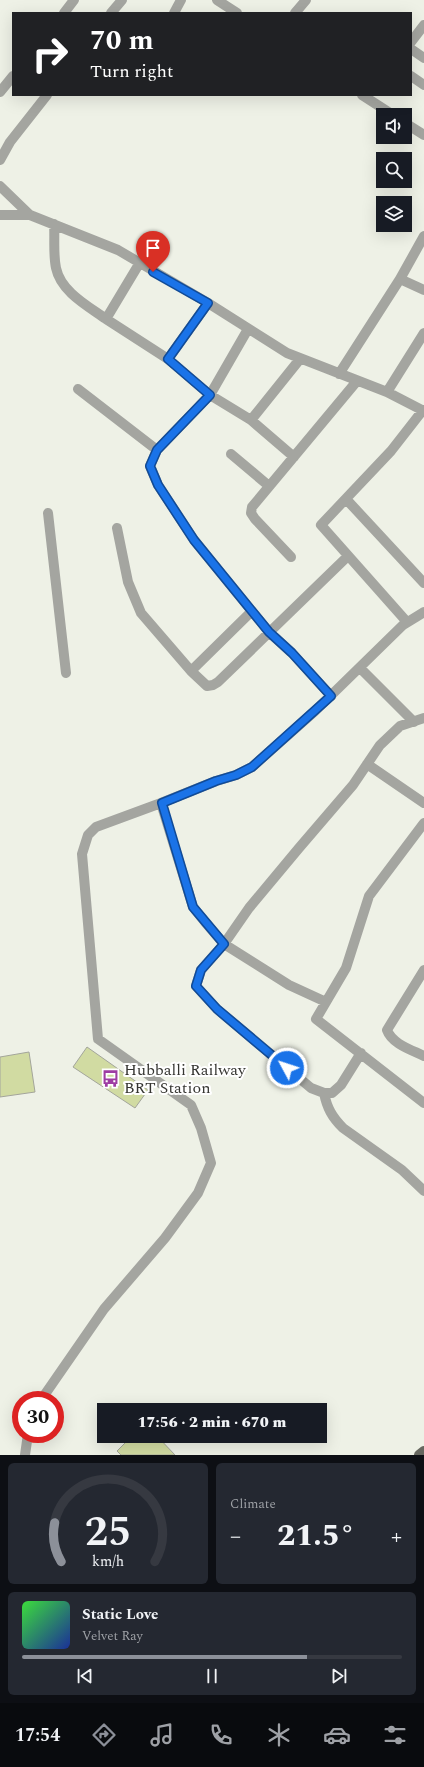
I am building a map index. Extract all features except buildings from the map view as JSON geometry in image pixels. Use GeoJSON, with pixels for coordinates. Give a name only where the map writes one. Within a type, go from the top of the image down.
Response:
{"type":"FeatureCollection","features":[{"type":"Feature","properties":{"kind":"main road"},"geometry":{"type":"LineString","coordinates":[[419,1455],[424,1451]]}},
{"type":"Feature","properties":{"kind":"street"},"geometry":{"type":"LineString","coordinates":[[65,12],[74,0]]}},
{"type":"Feature","properties":{"kind":"street"},"geometry":{"type":"LineString","coordinates":[[112,12],[122,0]]}},
{"type":"Feature","properties":{"kind":"street"},"geometry":{"type":"LineString","coordinates":[[175,12],[182,0]]}},
{"type":"Feature","properties":{"kind":"street"},"geometry":{"type":"LineString","coordinates":[[217,0],[235,12]]}},
{"type":"Feature","properties":{"kind":"street"},"geometry":{"type":"LineString","coordinates":[[296,12],[306,0]]}},
{"type":"Feature","properties":{"kind":"street"},"geometry":{"type":"LineString","coordinates":[[412,41],[424,25]]}},
{"type":"Feature","properties":{"kind":"street"},"geometry":{"type":"LineString","coordinates":[[412,50],[424,58]]}},
{"type":"Feature","properties":{"kind":"street"},"geometry":{"type":"LineString","coordinates":[[0,92],[12,77]]}},
{"type":"Feature","properties":{"kind":"street"},"geometry":{"type":"LineString","coordinates":[[412,77],[424,85]]}},
{"type":"Feature","properties":{"kind":"street"},"geometry":{"type":"LineString","coordinates":[[0,160],[10,142],[46,96]]}},
{"type":"Feature","properties":{"kind":"street"},"geometry":{"type":"LineString","coordinates":[[366,96],[383,108]]}},
{"type":"Feature","properties":{"kind":"street"},"geometry":{"type":"LineString","coordinates":[[412,127],[424,135]]}},
{"type":"Feature","properties":{"kind":"street"},"geometry":{"type":"LineString","coordinates":[[0,186],[30,216]]}},
{"type":"Feature","properties":{"kind":"street"},"geometry":{"type":"LineString","coordinates":[[0,216],[30,216],[118,250],[139,264],[208,303],[287,353],[387,392],[423,411],[391,451],[321,525],[407,622]]}},
{"type":"Feature","properties":{"kind":"street"},"geometry":{"type":"LineString","coordinates":[[54,224],[56,269],[62,282],[75,296],[106,319],[168,359],[210,395],[252,420],[294,457]]}},
{"type":"Feature","properties":{"kind":"street"},"geometry":{"type":"LineString","coordinates":[[339,374],[400,279],[424,236]]}},
{"type":"Feature","properties":{"kind":"street"},"geometry":{"type":"LineString","coordinates":[[106,319],[139,264]]}},
{"type":"Feature","properties":{"kind":"street"},"geometry":{"type":"LineString","coordinates":[[400,279],[424,290]]}},
{"type":"Feature","properties":{"kind":"street"},"geometry":{"type":"LineString","coordinates":[[168,359],[208,303]]}},
{"type":"Feature","properties":{"kind":"street"},"geometry":{"type":"LineString","coordinates":[[248,329],[210,395],[157,450],[150,466],[158,485],[194,540],[269,632],[292,653],[331,696]]}},
{"type":"Feature","properties":{"kind":"street"},"geometry":{"type":"LineString","coordinates":[[387,392],[424,333]]}},
{"type":"Feature","properties":{"kind":"street"},"geometry":{"type":"LineString","coordinates":[[252,420],[300,359]]}},
{"type":"Feature","properties":{"kind":"street"},"geometry":{"type":"LineString","coordinates":[[291,557],[251,513],[256,501],[357,381]]}},
{"type":"Feature","properties":{"kind":"street"},"geometry":{"type":"LineString","coordinates":[[78,389],[157,450]]}},
{"type":"Feature","properties":{"kind":"street"},"geometry":{"type":"LineString","coordinates":[[231,454],[269,486]]}},
{"type":"Feature","properties":{"kind":"street"},"geometry":{"type":"LineString","coordinates":[[346,499],[424,583]]}},
{"type":"Feature","properties":{"kind":"street"},"geometry":{"type":"LineString","coordinates":[[48,513],[66,672]]}},
{"type":"Feature","properties":{"kind":"street"},"geometry":{"type":"LineString","coordinates":[[117,528],[128,582],[141,613],[191,672],[207,686],[213,685],[224,677],[348,556]]}},
{"type":"Feature","properties":{"kind":"street"},"geometry":{"type":"LineString","coordinates":[[191,672],[252,611]]}},
{"type":"Feature","properties":{"kind":"street"},"geometry":{"type":"LineString","coordinates":[[47,1391],[104,1309],[165,1238],[198,1193],[211,1163],[201,1128],[191,1105],[98,1039],[82,854],[88,835],[96,827],[162,803],[216,781],[236,775],[252,767],[331,696],[407,622],[424,612]]}},
{"type":"Feature","properties":{"kind":"street"},"geometry":{"type":"LineString","coordinates":[[360,668],[414,722]]}},
{"type":"Feature","properties":{"kind":"street"},"geometry":{"type":"LineString","coordinates":[[361,1053],[341,1085],[332,1094],[324,1093],[311,1088],[217,1009],[196,986],[201,970],[224,944],[250,908],[299,848],[353,785],[380,745],[400,726],[424,718]]}},
{"type":"Feature","properties":{"kind":"street"},"geometry":{"type":"LineString","coordinates":[[367,764],[424,803]]}},
{"type":"Feature","properties":{"kind":"street"},"geometry":{"type":"LineString","coordinates":[[162,803],[193,907],[224,944],[289,985],[326,1002]]}},
{"type":"Feature","properties":{"kind":"street"},"geometry":{"type":"LineString","coordinates":[[424,823],[369,896],[346,968],[316,1019],[424,1103]]}},
{"type":"Feature","properties":{"kind":"street"},"geometry":{"type":"LineString","coordinates":[[424,970],[388,1030],[389,1036],[399,1044],[424,1056]]}},
{"type":"Feature","properties":{"kind":"street"},"geometry":{"type":"LineString","coordinates":[[324,1093],[329,1112],[335,1121],[402,1170],[424,1191]]}},
{"type":"Feature","properties":{"kind":"street"},"geometry":{"type":"LineString","coordinates":[[25,1455],[27,1443]]}},
{"type":"Feature","properties":{"kind":"place","name":"Hubballi Railway BRT Station"},"geometry":{"type":"Point","coordinates":[111,1078]}},
{"type":"Feature","properties":{"kind":"route"},"geometry":{"type":"LineString","coordinates":[[153,272],[208,303],[168,359],[210,395],[157,450],[150,466],[158,485],[194,540],[269,632],[292,653],[331,696],[252,767],[236,775],[216,781],[162,803],[193,907],[224,944],[201,970],[196,986],[217,1009],[287,1068]]}}]}
